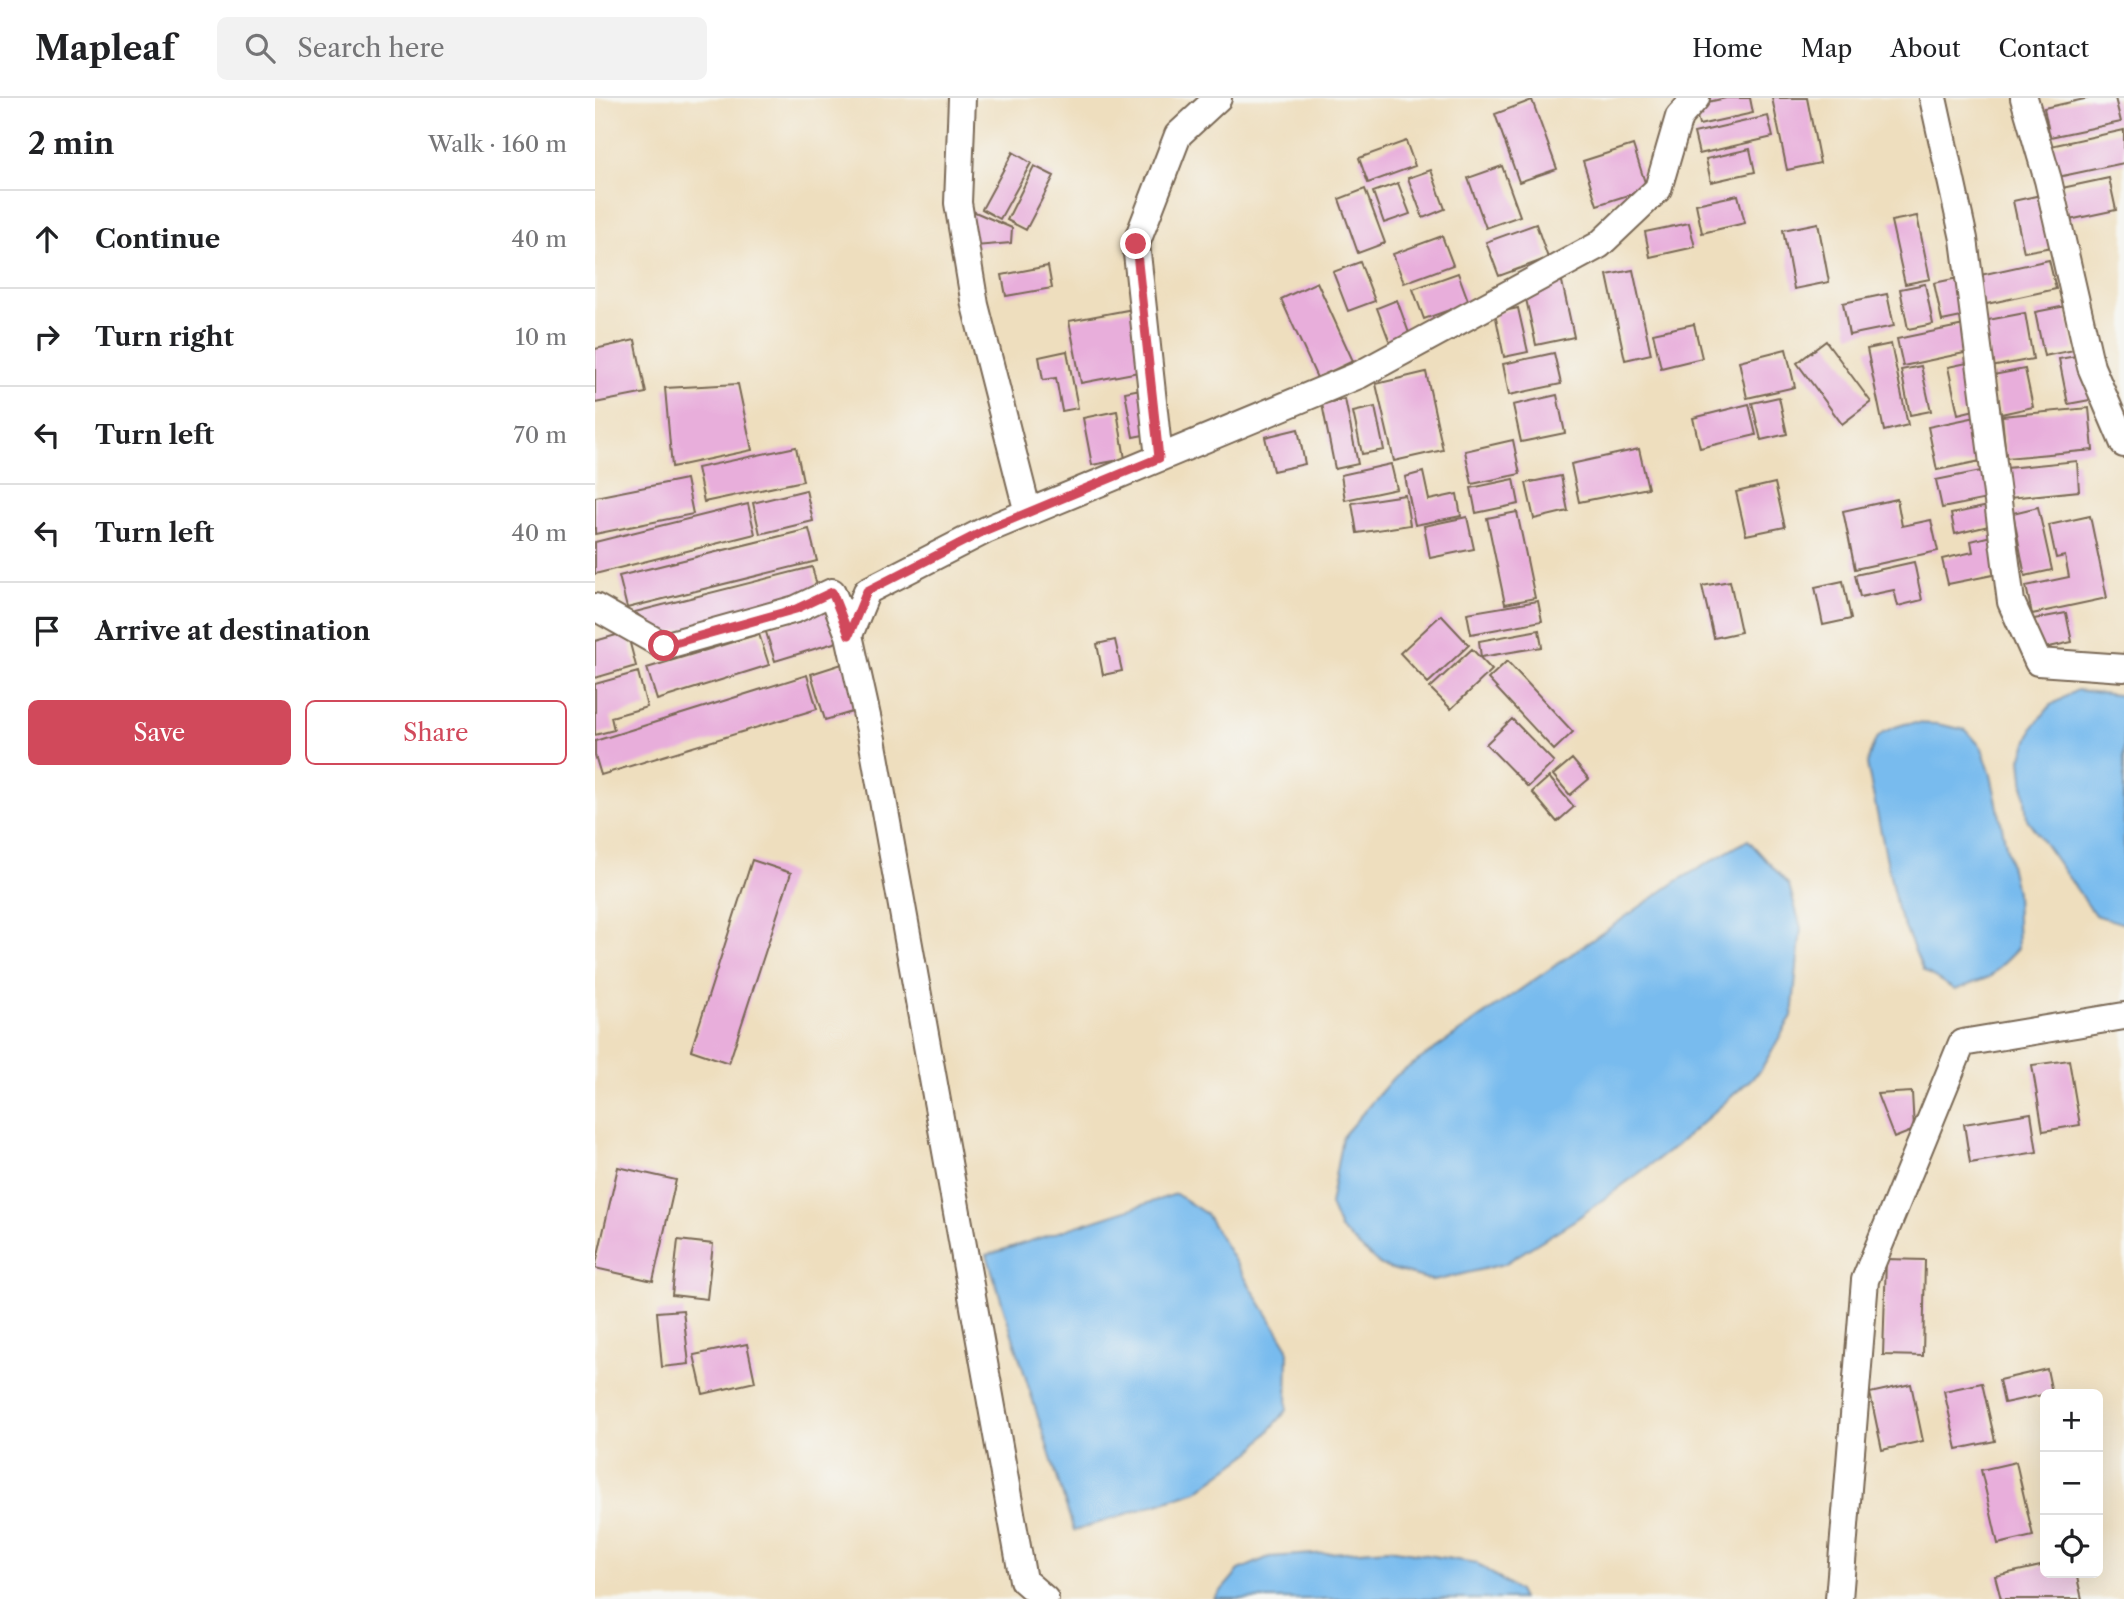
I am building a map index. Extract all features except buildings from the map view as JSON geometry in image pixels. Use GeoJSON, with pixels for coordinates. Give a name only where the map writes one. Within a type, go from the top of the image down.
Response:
{"type":"FeatureCollection","features":[{"type":"Feature","properties":{"kind":"street"},"geometry":{"type":"LineString","coordinates":[[962,98],[958,202],[975,305],[1028,513]]}},
{"type":"Feature","properties":{"kind":"street"},"geometry":{"type":"LineString","coordinates":[[1159,458],[1136,244],[1178,135],[1218,98]]}},
{"type":"Feature","properties":{"kind":"street"},"geometry":{"type":"LineString","coordinates":[[849,635],[867,591],[986,530],[1359,375],[1599,246],[1658,189],[1679,117],[1696,98]]}},
{"type":"Feature","properties":{"kind":"street"},"geometry":{"type":"LineString","coordinates":[[1933,98],[1964,239],[2011,602],[2038,662],[2124,668]]}},
{"type":"Feature","properties":{"kind":"street"},"geometry":{"type":"LineString","coordinates":[[2024,98],[2048,180],[2091,367],[2124,444]]}},
{"type":"Feature","properties":{"kind":"street"},"geometry":{"type":"LineString","coordinates":[[595,607],[664,646],[796,609],[832,592],[849,635],[875,753],[1023,1580],[1045,1599]]}},
{"type":"Feature","properties":{"kind":"street"},"geometry":{"type":"LineString","coordinates":[[1839,1599],[1865,1280],[1962,1043],[2124,1016]]}},
{"type":"Feature","properties":{"kind":"water"},"geometry":{"type":"Polygon","coordinates":[[[2077,690],[2124,696],[2124,924],[2095,915],[2027,819],[2021,759],[2033,727],[2051,705],[2077,690]]]}},
{"type":"Feature","properties":{"kind":"water"},"geometry":{"type":"Polygon","coordinates":[[[1909,723],[1937,724],[1966,730],[1982,748],[1991,775],[2016,892],[2018,948],[1990,977],[1955,990],[1923,970],[1897,909],[1867,765],[1880,735],[1909,723]]]}},
{"type":"Feature","properties":{"kind":"water"},"geometry":{"type":"Polygon","coordinates":[[[1748,840],[1789,885],[1801,928],[1792,1016],[1760,1071],[1676,1146],[1575,1220],[1504,1264],[1434,1281],[1381,1266],[1340,1229],[1330,1205],[1342,1137],[1393,1078],[1677,881],[1748,840]]]}},
{"type":"Feature","properties":{"kind":"water"},"geometry":{"type":"Polygon","coordinates":[[[1176,1194],[1206,1214],[1288,1348],[1287,1410],[1252,1451],[1197,1491],[1074,1531],[987,1255],[1176,1194]]]}},
{"type":"Feature","properties":{"kind":"water"},"geometry":{"type":"Polygon","coordinates":[[[1389,1549],[1476,1563],[1518,1591],[1522,1599],[1214,1599],[1239,1570],[1269,1557],[1389,1549]]]}},
{"type":"Feature","properties":{"kind":"route"},"geometry":{"type":"LineString","coordinates":[[664,646],[796,609],[832,592],[849,635],[867,591],[986,530],[1159,458],[1136,244]]}}]}
